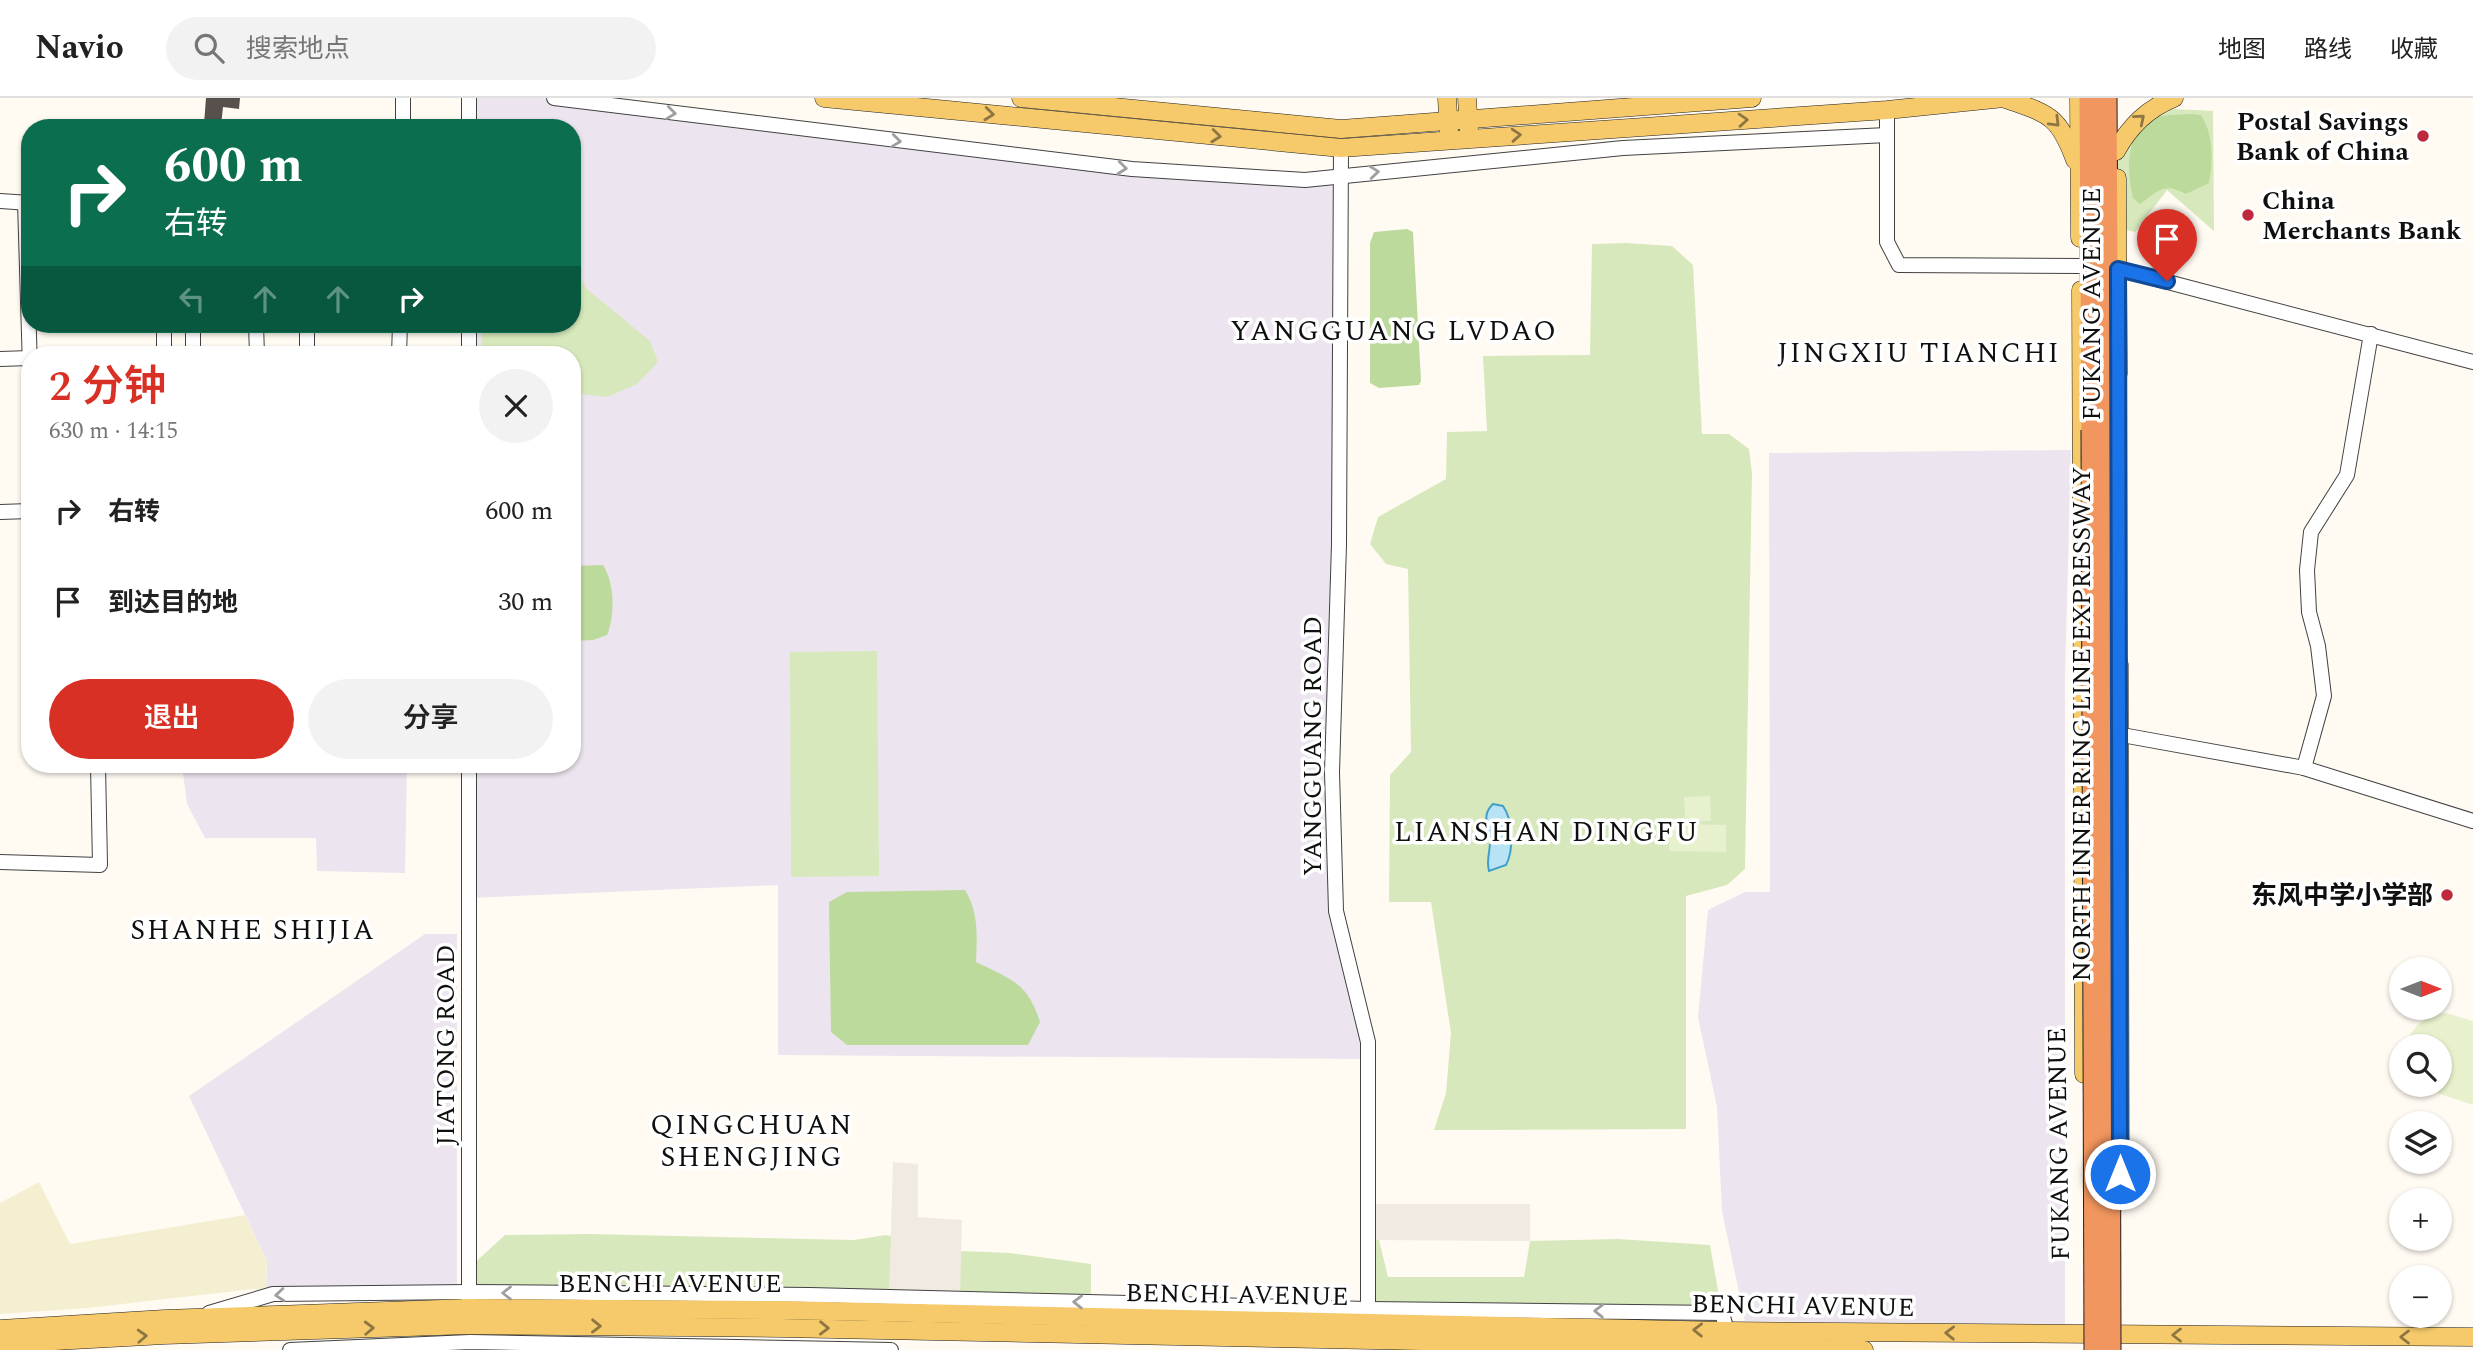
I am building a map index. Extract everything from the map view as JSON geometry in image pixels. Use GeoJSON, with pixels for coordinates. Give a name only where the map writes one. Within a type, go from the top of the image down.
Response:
{"type":"FeatureCollection","features":[{"type":"Feature","properties":{"kind":"highway","name":"NORTH INNER RING LINE EXPRESSWAY"},"geometry":{"type":"LineString","coordinates":[[2089,1345],[2090,98]]}},
{"type":"Feature","properties":{"kind":"highway","name":"NORTH INNER RING LINE EXPRESSWAY"},"geometry":{"type":"LineString","coordinates":[[2106,98],[2116,1345]]}},
{"type":"Feature","properties":{"kind":"main road"},"geometry":{"type":"LineString","coordinates":[[824,98],[1341,148],[1450,140],[1469,129],[1707,100],[1752,98]]}},
{"type":"Feature","properties":{"kind":"main road"},"geometry":{"type":"LineString","coordinates":[[1021,98],[1341,129],[1448,121],[1469,129],[1887,110],[2004,98],[2046,114],[2066,133],[2080,173]]}},
{"type":"Feature","properties":{"kind":"main road"},"geometry":{"type":"LineString","coordinates":[[1447,98],[1450,140]]}},
{"type":"Feature","properties":{"kind":"main road"},"geometry":{"type":"LineString","coordinates":[[1468,98],[1469,129]]}},
{"type":"Feature","properties":{"kind":"main road","name":"FUKANG AVENUE"},"geometry":{"type":"LineString","coordinates":[[2079,98],[2089,1345]]}},
{"type":"Feature","properties":{"kind":"main road","name":"FUKANG AVENUE"},"geometry":{"type":"LineString","coordinates":[[2116,98],[2121,1028],[2116,1345]]}},
{"type":"Feature","properties":{"kind":"main road"},"geometry":{"type":"LineString","coordinates":[[2116,151],[2130,127],[2150,111],[2174,98]]}},
{"type":"Feature","properties":{"kind":"main road","name":"BENCHI AVENUE"},"geometry":{"type":"LineString","coordinates":[[0,1329],[192,1318],[469,1308],[780,1328],[1368,1324],[1727,1331],[2089,1345],[2473,1337]]}},
{"type":"Feature","properties":{"kind":"main road","name":"BENCHI AVENUE"},"geometry":{"type":"LineString","coordinates":[[0,1344],[164,1335],[469,1308]]}},
{"type":"Feature","properties":{"kind":"main road","name":"BENCHI AVENUE"},"geometry":{"type":"LineString","coordinates":[[1368,1324],[1522,1346],[1864,1350]]}},
{"type":"Feature","properties":{"kind":"street"},"geometry":{"type":"LineString","coordinates":[[403,98],[403,119]]}},
{"type":"Feature","properties":{"kind":"street"},"geometry":{"type":"LineString","coordinates":[[470,98],[470,119]]}},
{"type":"Feature","properties":{"kind":"street"},"geometry":{"type":"LineString","coordinates":[[554,98],[1132,169],[1305,180],[1623,148],[1887,135]]}},
{"type":"Feature","properties":{"kind":"street"},"geometry":{"type":"LineString","coordinates":[[1887,110],[1887,242],[1899,265],[2081,266]]}},
{"type":"Feature","properties":{"kind":"street","name":"YANGGUANG ROAD"},"geometry":{"type":"LineString","coordinates":[[1341,148],[1339,544],[1332,772],[1336,911],[1368,1042],[1368,1324]]}},
{"type":"Feature","properties":{"kind":"street"},"geometry":{"type":"LineString","coordinates":[[0,201],[21,203]]}},
{"type":"Feature","properties":{"kind":"street"},"geometry":{"type":"LineString","coordinates":[[2118,269],[2473,362]]}},
{"type":"Feature","properties":{"kind":"street"},"geometry":{"type":"LineString","coordinates":[[2304,768],[2324,696],[2318,646],[2309,612],[2307,570],[2311,532],[2347,475],[2371,334]]}},
{"type":"Feature","properties":{"kind":"street"},"geometry":{"type":"LineString","coordinates":[[0,359],[21,358]]}},
{"type":"Feature","properties":{"kind":"street"},"geometry":{"type":"LineString","coordinates":[[0,512],[21,511]]}},
{"type":"Feature","properties":{"kind":"street"},"geometry":{"type":"LineString","coordinates":[[2082,733],[2119,733],[2304,768],[2473,821]]}},
{"type":"Feature","properties":{"kind":"street"},"geometry":{"type":"LineString","coordinates":[[0,862],[100,865],[98,773]]}},
{"type":"Feature","properties":{"kind":"street","name":"JIATONG ROAD"},"geometry":{"type":"LineString","coordinates":[[469,773],[469,1308]]}},
{"type":"Feature","properties":{"kind":"street"},"geometry":{"type":"LineString","coordinates":[[469,1308],[823,1295],[1368,1324]]}},
{"type":"Feature","properties":{"kind":"street"},"geometry":{"type":"LineString","coordinates":[[290,1350],[470,1342],[891,1350]]}},
{"type":"Feature","properties":{"kind":"shaded area"},"geometry":{"type":"Polygon","coordinates":[[[469,98],[554,98],[1132,169],[1341,175],[1336,911],[1368,1059],[778,1055],[778,885],[469,898],[469,773],[581,773],[581,346],[469,346],[469,333],[581,333],[581,119],[469,119],[469,98]]]}},
{"type":"Feature","properties":{"kind":"shaded area"},"geometry":{"type":"Polygon","coordinates":[[[2071,450],[2065,673],[2065,1325],[1745,1321],[1722,1211],[1717,1107],[1698,1017],[1708,910],[1745,892],[1770,892],[1769,453],[2071,450]]]}},
{"type":"Feature","properties":{"kind":"shaded area"},"geometry":{"type":"Polygon","coordinates":[[[183,773],[407,773],[405,873],[317,871],[316,838],[205,838],[187,804],[183,773]]]}},
{"type":"Feature","properties":{"kind":"shaded area"},"geometry":{"type":"Polygon","coordinates":[[[425,934],[457,934],[457,1285],[266,1290],[267,1261],[189,1096],[425,934]]]}},
{"type":"Feature","properties":{"kind":"shaded area"},"geometry":{"type":"Polygon","coordinates":[[[893,1162],[918,1164],[918,1217],[962,1220],[960,1299],[889,1297],[893,1162]]]}},
{"type":"Feature","properties":{"kind":"shaded area"},"geometry":{"type":"Polygon","coordinates":[[[39,1182],[70,1244],[245,1215],[267,1261],[266,1290],[253,1289],[88,1308],[0,1314],[0,1203],[39,1182]]]}},
{"type":"Feature","properties":{"kind":"shaded area"},"geometry":{"type":"Polygon","coordinates":[[[1367,1204],[1530,1204],[1530,1241],[1367,1240],[1367,1204]]]}},
{"type":"Feature","properties":{"kind":"green space"},"geometry":{"type":"Polygon","coordinates":[[[2174,109],[2213,111],[2214,231],[2167,190],[2135,232],[2118,228],[2117,160],[2153,113],[2174,109]]]}},
{"type":"Feature","properties":{"kind":"green space"},"geometry":{"type":"Polygon","coordinates":[[[2201,115],[2208,131],[2212,158],[2209,183],[2186,194],[2178,190],[2162,189],[2140,204],[2133,198],[2129,165],[2132,144],[2137,134],[2157,117],[2201,115]]]}},
{"type":"Feature","properties":{"kind":"green space"},"geometry":{"type":"Polygon","coordinates":[[[1407,229],[1413,232],[1421,381],[1419,385],[1379,388],[1370,383],[1370,243],[1374,232],[1407,229]]]}},
{"type":"Feature","properties":{"kind":"green space"},"geometry":{"type":"Polygon","coordinates":[[[1592,244],[1672,246],[1693,265],[1702,434],[1729,434],[1749,449],[1752,473],[1745,869],[1727,885],[1686,896],[1686,1129],[1434,1130],[1446,1093],[1451,1033],[1431,902],[1389,902],[1390,775],[1411,752],[1408,569],[1386,564],[1370,544],[1378,517],[1446,479],[1447,432],[1487,431],[1483,356],[1590,355],[1592,244]]]}},
{"type":"Feature","properties":{"kind":"green space"},"geometry":{"type":"Polygon","coordinates":[[[581,279],[587,289],[650,341],[658,362],[637,384],[607,397],[581,394],[581,346],[481,346],[482,333],[581,333],[581,279]]]}},
{"type":"Feature","properties":{"kind":"green space"},"geometry":{"type":"Polygon","coordinates":[[[603,565],[610,581],[611,618],[607,635],[593,640],[581,641],[581,566],[603,565]]]}},
{"type":"Feature","properties":{"kind":"green space"},"geometry":{"type":"Polygon","coordinates":[[[877,651],[879,876],[791,877],[790,652],[877,651]]]}},
{"type":"Feature","properties":{"kind":"green space"},"geometry":{"type":"Polygon","coordinates":[[[1710,796],[1711,821],[1685,821],[1684,797],[1710,796]]]}},
{"type":"Feature","properties":{"kind":"green space"},"geometry":{"type":"Polygon","coordinates":[[[1670,824],[1726,825],[1726,852],[1669,851],[1670,824]]]}},
{"type":"Feature","properties":{"kind":"green space"},"geometry":{"type":"Polygon","coordinates":[[[965,890],[975,916],[976,962],[1017,984],[1030,998],[1035,1009],[1040,1022],[1028,1045],[847,1045],[831,1032],[829,902],[847,892],[965,890]]]}},
{"type":"Feature","properties":{"kind":"green space"},"geometry":{"type":"Polygon","coordinates":[[[2452,1015],[2473,1021],[2473,1105],[2449,1097],[2452,1097],[2452,1034],[2412,1034],[2424,1020],[2452,1020],[2452,1015]]]}},
{"type":"Feature","properties":{"kind":"green space"},"geometry":{"type":"Polygon","coordinates":[[[589,1234],[854,1240],[886,1235],[961,1251],[1010,1253],[1091,1264],[1091,1302],[469,1292],[469,1268],[505,1235],[589,1234]]]}},
{"type":"Feature","properties":{"kind":"green space"},"geometry":{"type":"Polygon","coordinates":[[[1618,1239],[1710,1245],[1722,1313],[1368,1309],[1367,1240],[1379,1240],[1388,1277],[1524,1277],[1530,1241],[1618,1239]]]}},
{"type":"Feature","properties":{"kind":"water"},"geometry":{"type":"Polygon","coordinates":[[[1493,804],[1503,806],[1506,812],[1511,843],[1506,865],[1489,871],[1490,842],[1486,817],[1493,804]]]}},
{"type":"Feature","properties":{"kind":"building"},"geometry":{"type":"Polygon","coordinates":[[[206,98],[240,98],[239,109],[223,107],[222,119],[204,119],[206,98]]]}},
{"type":"Feature","properties":{"kind":"place","name":"Postal Savings Bank of China"},"geometry":{"type":"Point","coordinates":[2423,136]}},
{"type":"Feature","properties":{"kind":"place","name":"China Merchants Bank"},"geometry":{"type":"Point","coordinates":[2248,215]}},
{"type":"Feature","properties":{"kind":"place","name":"东风中学小学部"},"geometry":{"type":"Point","coordinates":[2447,895]}},
{"type":"Feature","properties":{"kind":"district","name":"YANGGUANG LVDAO"},"geometry":{"type":"Point","coordinates":[1394,330]}},
{"type":"Feature","properties":{"kind":"district","name":"JINGXIU TIANCHI"},"geometry":{"type":"Point","coordinates":[1919,352]}},
{"type":"Feature","properties":{"kind":"district","name":"LIANSHAN DINGFU"},"geometry":{"type":"Point","coordinates":[1547,831]}},
{"type":"Feature","properties":{"kind":"district","name":"SHANHE SHIJIA"},"geometry":{"type":"Point","coordinates":[253,929]}},
{"type":"Feature","properties":{"kind":"district","name":"QINGCHUAN SHENGJING"},"geometry":{"type":"Point","coordinates":[752,1140]}},
{"type":"Feature","properties":{"kind":"route"},"geometry":{"type":"LineString","coordinates":[[2120,1174],[2118,269],[2167,281]]}}]}
